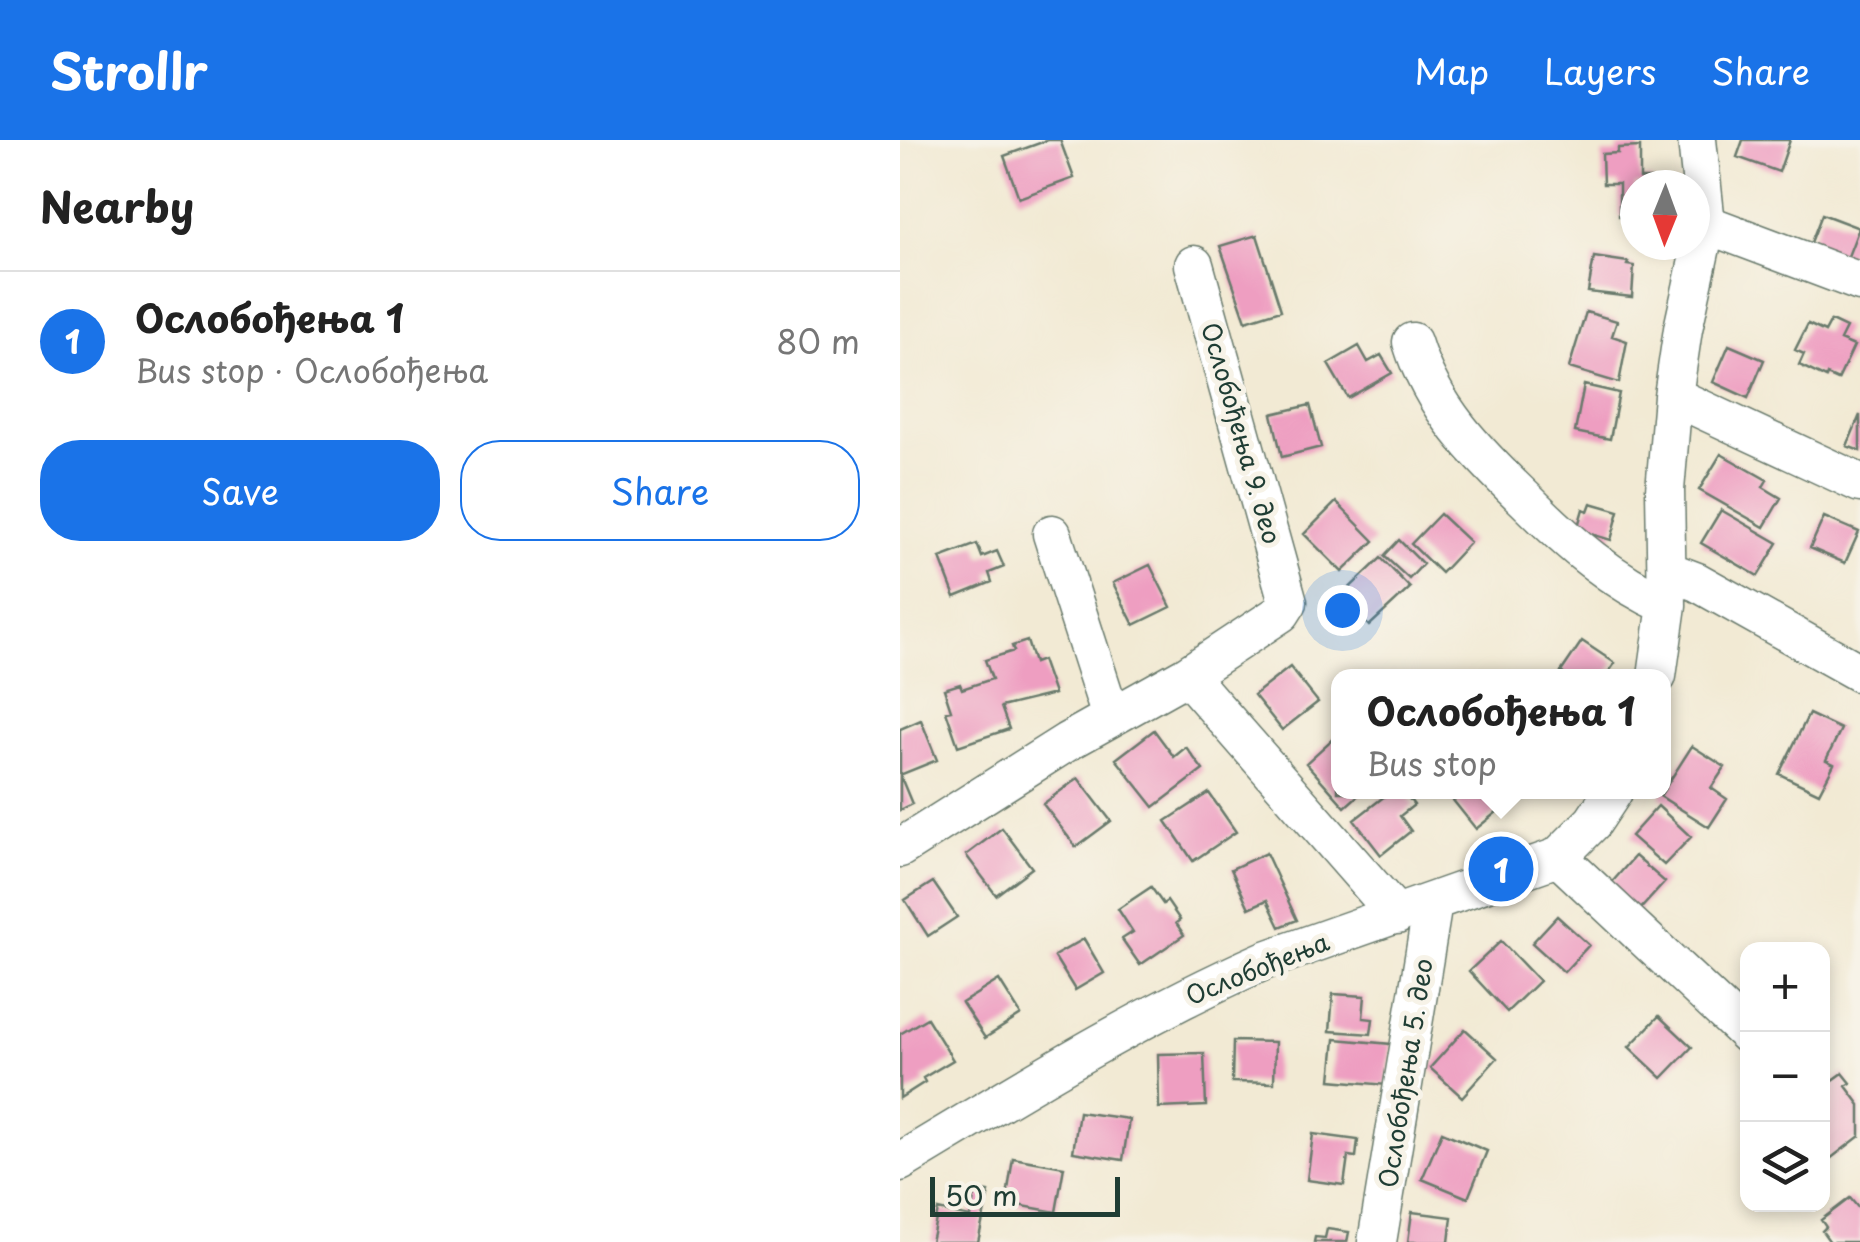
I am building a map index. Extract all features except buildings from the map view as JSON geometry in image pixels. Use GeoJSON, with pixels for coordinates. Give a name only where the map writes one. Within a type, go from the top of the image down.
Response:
{"type":"FeatureCollection","features":[{"type":"Feature","properties":{"kind":"street"},"geometry":{"type":"LineString","coordinates":[[1698,140],[1701,170]]}},
{"type":"Feature","properties":{"kind":"street"},"geometry":{"type":"LineString","coordinates":[[1710,226],[1860,282]]}},
{"type":"Feature","properties":{"kind":"street"},"geometry":{"type":"LineString","coordinates":[[1659,669],[1668,588],[1665,490],[1673,396],[1698,260]]}},
{"type":"Feature","properties":{"kind":"street","name":"Ослобођења 9. део"},"geometry":{"type":"LineString","coordinates":[[1187,675],[1281,613],[1288,602],[1194,264]]}},
{"type":"Feature","properties":{"kind":"street"},"geometry":{"type":"LineString","coordinates":[[1412,342],[1437,400],[1492,468],[1580,552],[1618,580],[1668,588],[1697,582],[1860,673]]}},
{"type":"Feature","properties":{"kind":"street"},"geometry":{"type":"LineString","coordinates":[[1673,396],[1860,483]]}},
{"type":"Feature","properties":{"kind":"street"},"geometry":{"type":"LineString","coordinates":[[1052,534],[1110,717]]}},
{"type":"Feature","properties":{"kind":"street"},"geometry":{"type":"LineString","coordinates":[[900,848],[1110,717],[1187,675],[1415,909]]}},
{"type":"Feature","properties":{"kind":"street","name":"Ослобођења"},"geometry":{"type":"LineString","coordinates":[[900,1162],[1080,1052],[1182,998],[1266,960],[1558,857],[1593,822],[1608,799]]}},
{"type":"Feature","properties":{"kind":"street"},"geometry":{"type":"LineString","coordinates":[[1558,857],[1745,1032]]}},
{"type":"Feature","properties":{"kind":"street","name":"Ослобођења 5. део"},"geometry":{"type":"LineString","coordinates":[[1377,1242],[1415,909]]}},
{"type":"Feature","properties":{"kind":"place","name":"Ослобођења 1"},"geometry":{"type":"Point","coordinates":[1501,869]}}]}
